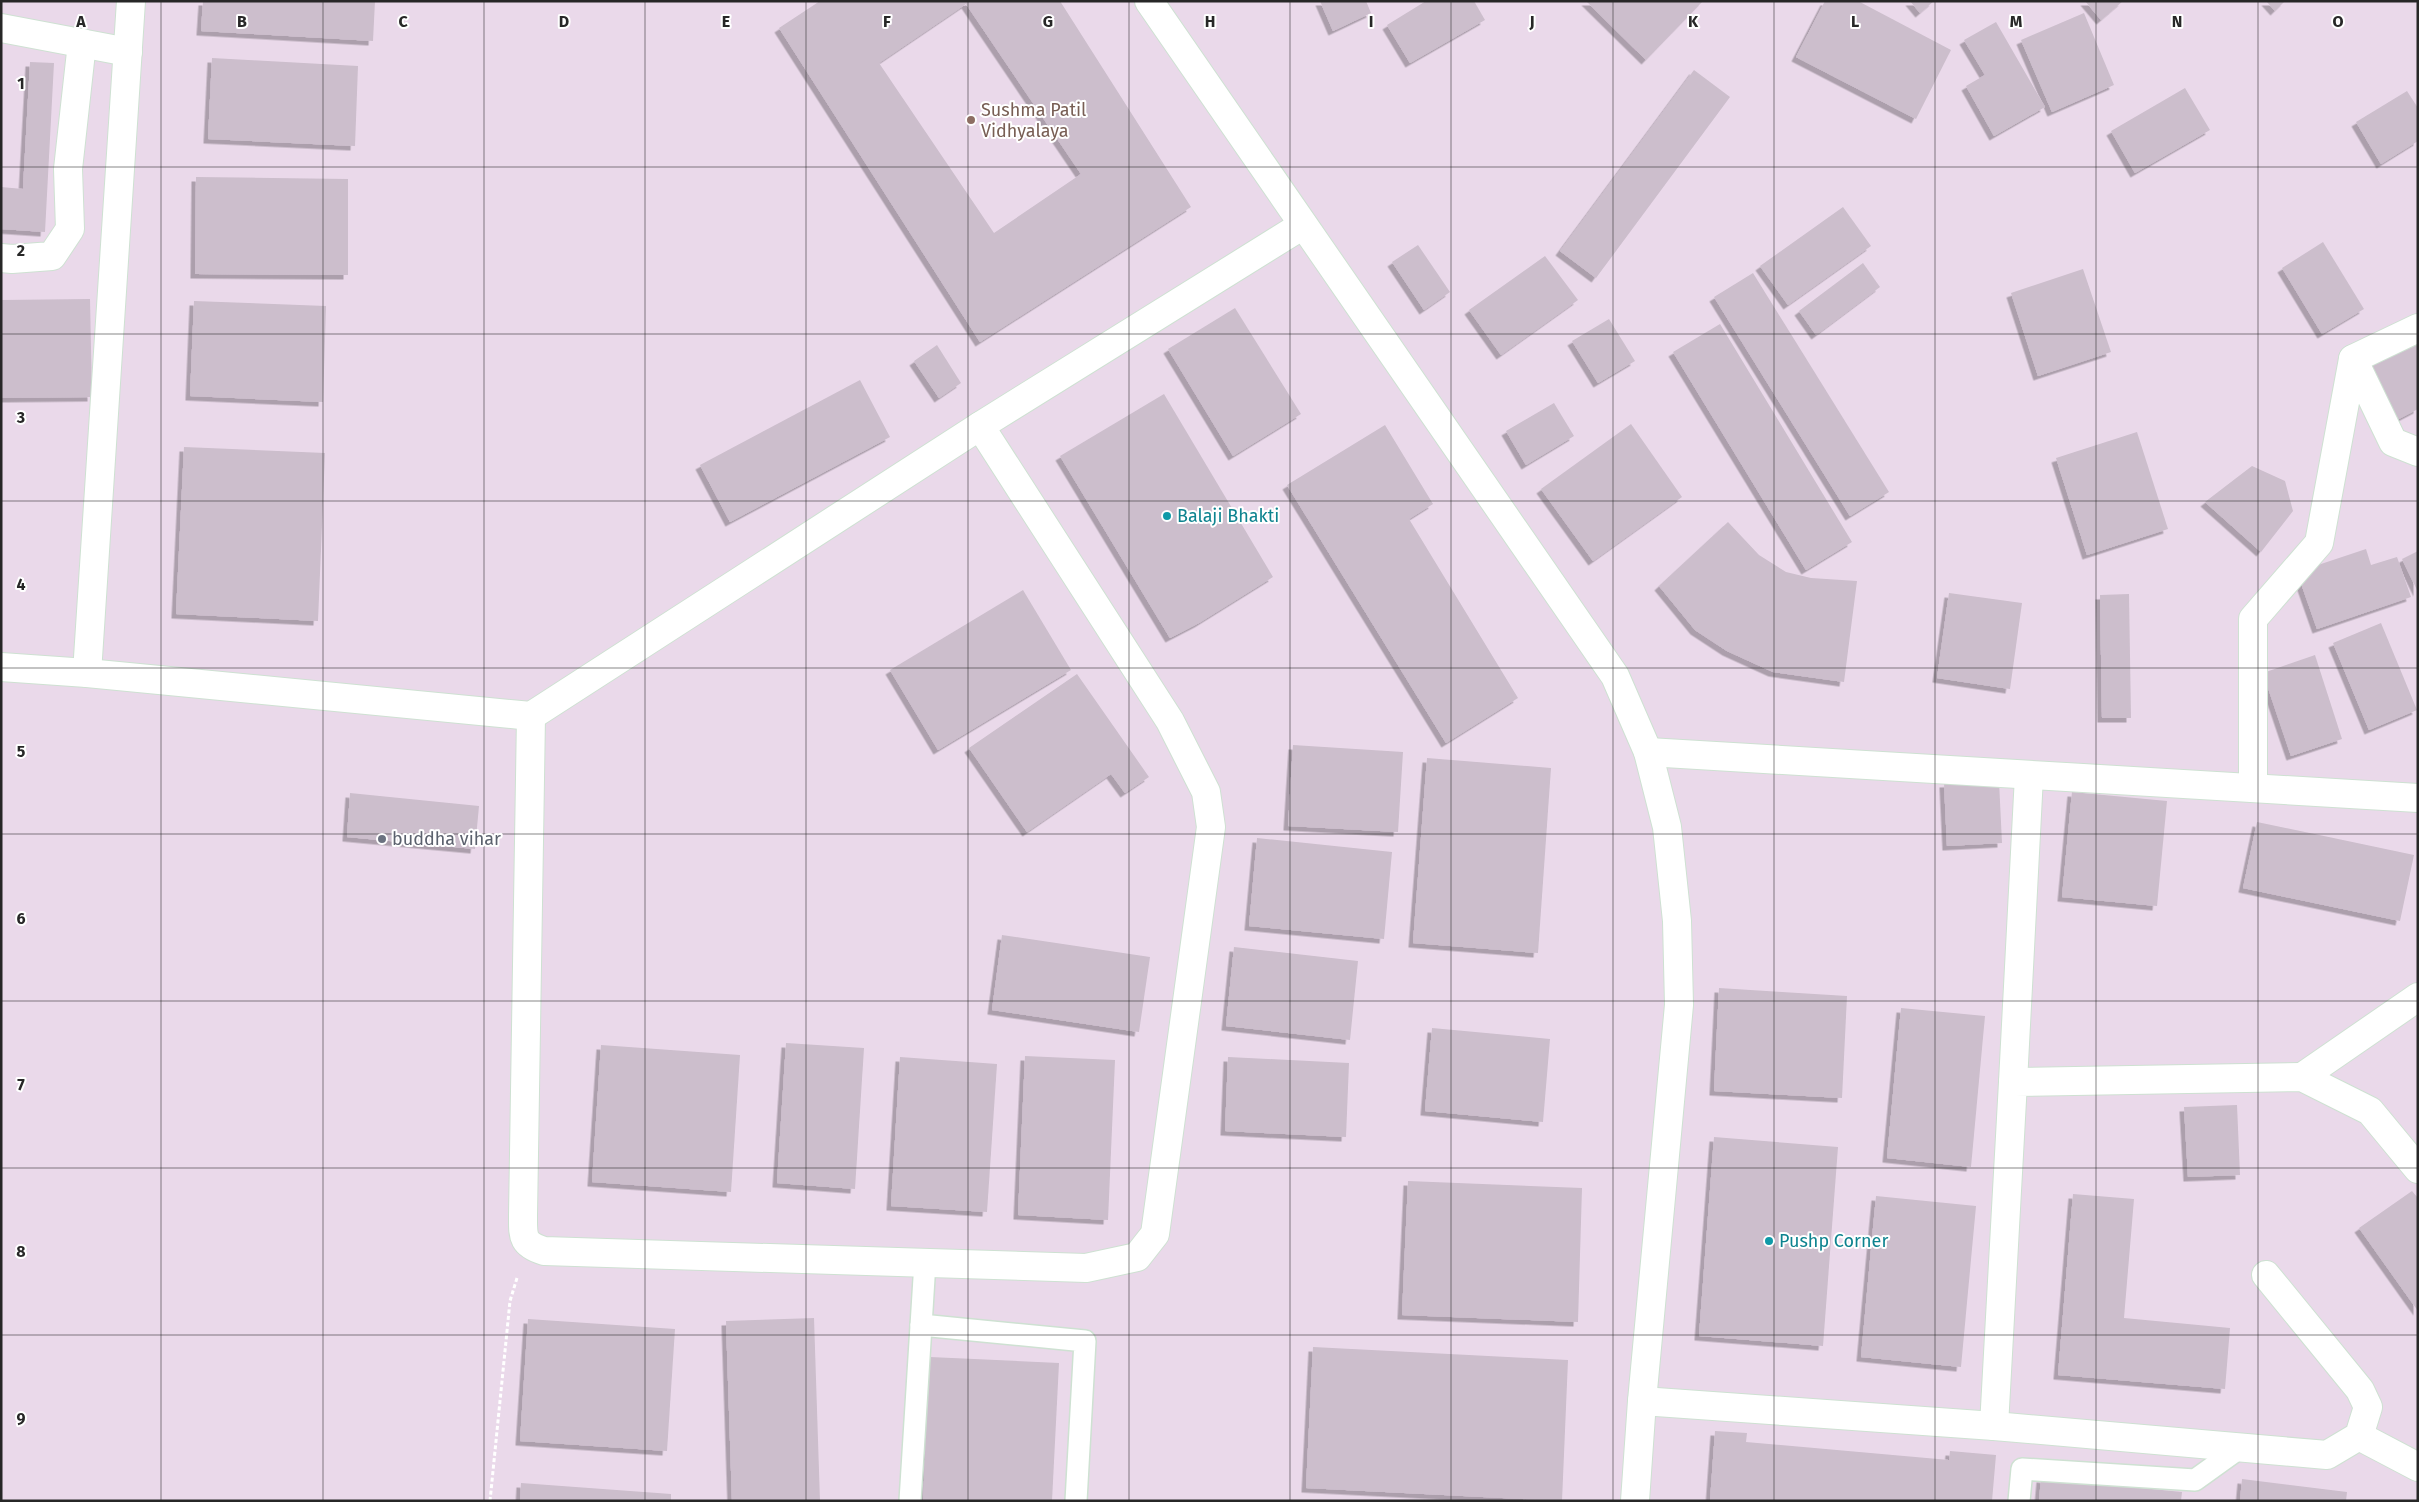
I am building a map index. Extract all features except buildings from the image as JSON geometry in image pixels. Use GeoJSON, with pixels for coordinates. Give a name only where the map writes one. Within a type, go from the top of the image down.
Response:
{"type":"FeatureCollection","features":[{"type":"Feature","properties":{"kind":"street"},"geometry":{"type":"LineString","coordinates":[[87,673],[131,1]]}},
{"type":"Feature","properties":{"kind":"street"},"geometry":{"type":"LineString","coordinates":[[1149,1],[1616,676],[1648,752],[1667,827],[1677,921],[1679,1005],[1642,1401],[1635,1501]]}},
{"type":"Feature","properties":{"kind":"street"},"geometry":{"type":"LineString","coordinates":[[1,28],[128,52]]}},
{"type":"Feature","properties":{"kind":"street"},"geometry":{"type":"LineString","coordinates":[[1,258],[52,256],[70,229],[68,169],[82,43]]}},
{"type":"Feature","properties":{"kind":"street"},"geometry":{"type":"LineString","coordinates":[[1,667],[87,673],[531,716],[980,426],[1303,225]]}},
{"type":"Feature","properties":{"kind":"street"},"geometry":{"type":"LineString","coordinates":[[2353,359],[2418,328]]}},
{"type":"Feature","properties":{"kind":"street"},"geometry":{"type":"LineString","coordinates":[[2353,359],[2394,442],[2418,452]]}},
{"type":"Feature","properties":{"kind":"street"},"geometry":{"type":"LineString","coordinates":[[2253,788],[2253,619],[2319,543],[2353,359]]}},
{"type":"Feature","properties":{"kind":"street"},"geometry":{"type":"LineString","coordinates":[[531,716],[523,1235],[531,1246],[544,1251],[1086,1268],[1137,1257],[1156,1234],[1211,827],[1206,792],[1170,721],[980,426]]}},
{"type":"Feature","properties":{"kind":"street"},"geometry":{"type":"LineString","coordinates":[[1648,752],[2418,798]]}},
{"type":"Feature","properties":{"kind":"street"},"geometry":{"type":"LineString","coordinates":[[1994,1426],[2029,776]]}},
{"type":"Feature","properties":{"kind":"street"},"geometry":{"type":"LineString","coordinates":[[2302,1077],[2418,997]]}},
{"type":"Feature","properties":{"kind":"street"},"geometry":{"type":"LineString","coordinates":[[2013,1082],[2302,1077],[2370,1111],[2418,1169]]}},
{"type":"Feature","properties":{"kind":"street"},"geometry":{"type":"LineString","coordinates":[[1642,1401],[1994,1426],[2327,1455],[2359,1436],[2368,1407],[2360,1390],[2266,1275]]}},
{"type":"Feature","properties":{"kind":"street"},"geometry":{"type":"LineString","coordinates":[[2359,1436],[2418,1467]]}},
{"type":"Feature","properties":{"kind":"lane"},"geometry":{"type":"LineString","coordinates":[[910,1501],[925,1262]]}},
{"type":"Feature","properties":{"kind":"lane"},"geometry":{"type":"LineString","coordinates":[[921,1325],[1085,1341],[1076,1501]]}},
{"type":"Feature","properties":{"kind":"lane"},"geometry":{"type":"LineString","coordinates":[[2019,1501],[2022,1469],[2195,1480],[2241,1447]]}},
{"type":"Feature","properties":{"kind":"path"},"geometry":{"type":"LineString","coordinates":[[490,1501],[510,1302],[518,1274],[531,1246]]}},
{"type":"Feature","properties":{"kind":"place","name":"Sushma Patil Vidhyalaya"},"geometry":{"type":"Point","coordinates":[971,120]}},
{"type":"Feature","properties":{"kind":"place","name":"Balaji Bhakti"},"geometry":{"type":"Point","coordinates":[1167,516]}},
{"type":"Feature","properties":{"kind":"place","name":"buddha vihar"},"geometry":{"type":"Point","coordinates":[382,839]}},
{"type":"Feature","properties":{"kind":"place","name":"Pushp Corner"},"geometry":{"type":"Point","coordinates":[1769,1241]}}]}
